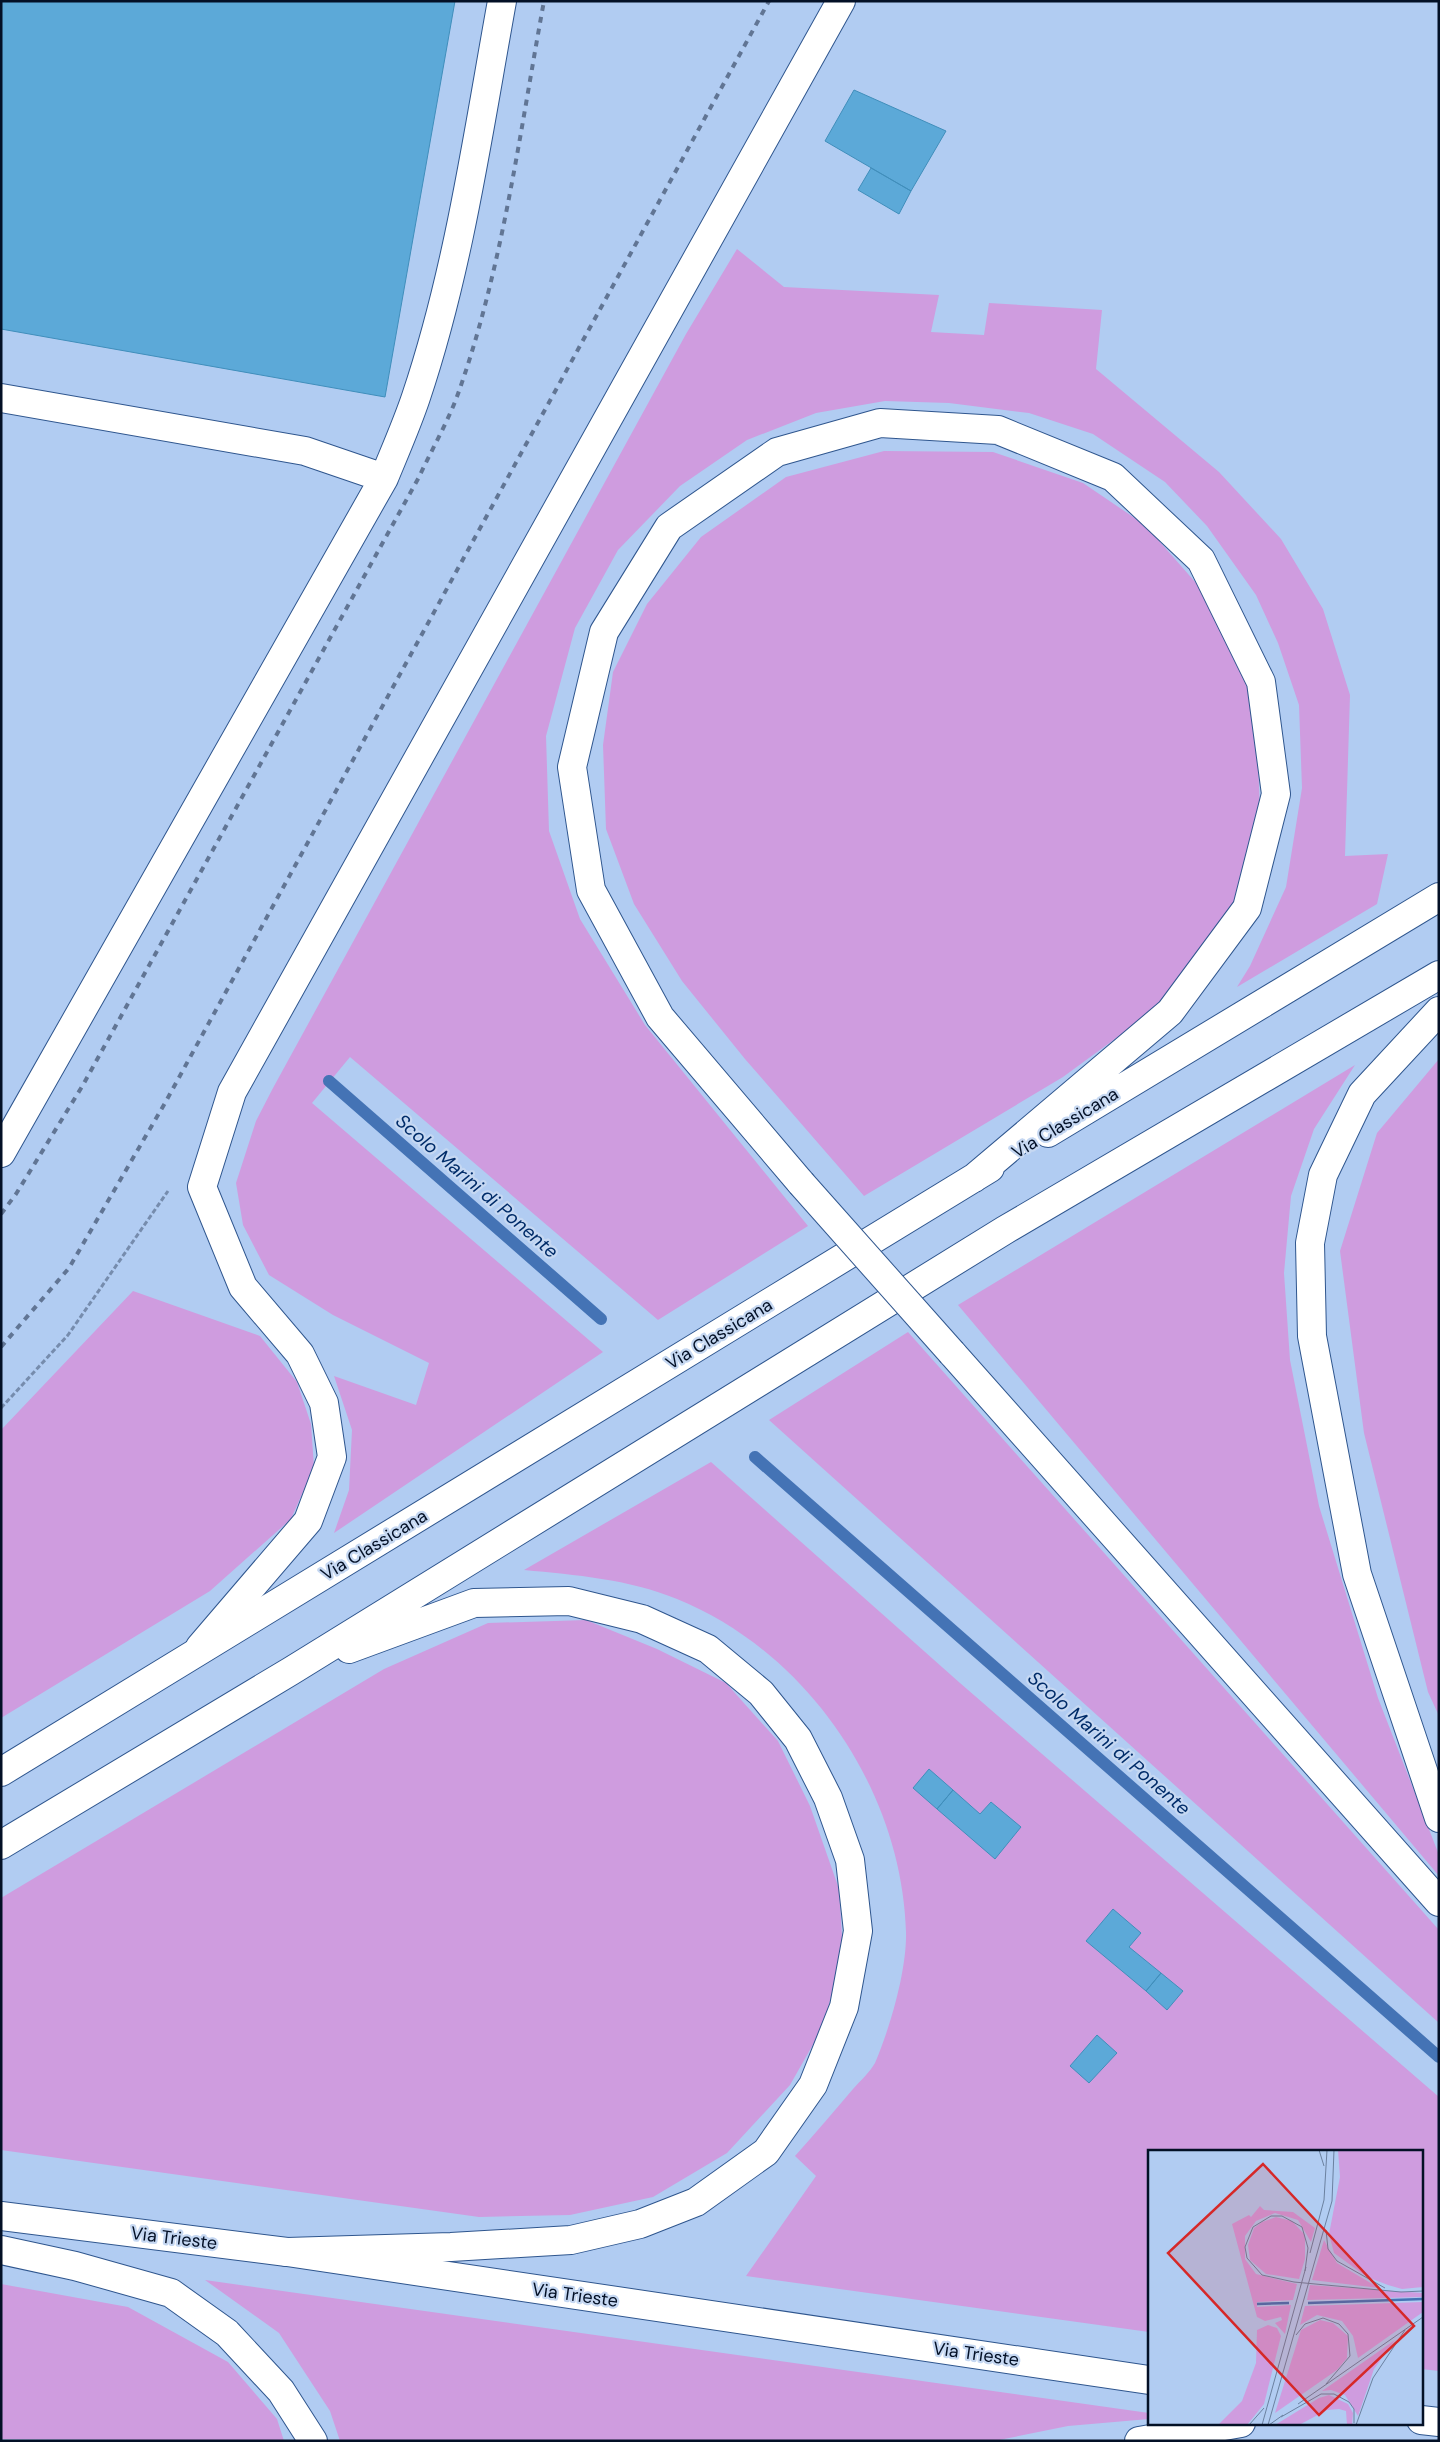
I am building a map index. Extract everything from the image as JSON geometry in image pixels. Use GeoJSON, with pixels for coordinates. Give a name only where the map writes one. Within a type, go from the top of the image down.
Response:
{"type":"FeatureCollection","features":[{"type":"Feature","properties":{"kind":"main road"},"geometry":{"type":"LineString","coordinates":[[1,1153],[384,478],[416,397],[439,314],[464,208],[502,1]]}},
{"type":"Feature","properties":{"kind":"main road"},"geometry":{"type":"LineString","coordinates":[[195,1654],[308,1521],[332,1457],[324,1403],[300,1354],[243,1287],[202,1187],[232,1092],[841,1]]}},
{"type":"Feature","properties":{"kind":"main road"},"geometry":{"type":"LineString","coordinates":[[1,398],[305,451],[384,478]]}},
{"type":"Feature","properties":{"kind":"main road"},"geometry":{"type":"LineString","coordinates":[[974,1178],[1170,1012],[1247,908],[1276,794],[1261,682],[1201,560],[1119,483],[1112,477],[998,430],[880,423],[777,452],[669,527],[604,632],[572,767],[591,890],[660,1017],[801,1183],[1439,1902]]}},
{"type":"Feature","properties":{"kind":"main road","name":"Via Classicana"},"geometry":{"type":"LineString","coordinates":[[1,1772],[974,1178],[1439,897]]}},
{"type":"Feature","properties":{"kind":"main road"},"geometry":{"type":"LineString","coordinates":[[1,1845],[291,1671],[1005,1230],[1439,975]]}},
{"type":"Feature","properties":{"kind":"main road"},"geometry":{"type":"LineString","coordinates":[[1439,1011],[1362,1094],[1323,1175],[1310,1243],[1312,1336],[1357,1574],[1439,1818]]}},
{"type":"Feature","properties":{"kind":"main road"},"geometry":{"type":"LineString","coordinates":[[287,2252],[451,2247],[570,2240],[640,2224],[696,2202],[766,2152],[812,2085],[844,2007],[858,1931],[850,1860],[828,1798],[798,1739],[761,1693],[708,1649],[642,1619],[569,1602],[474,1603],[291,1671]]}},
{"type":"Feature","properties":{"kind":"main road","name":"Via Trieste"},"geometry":{"type":"LineString","coordinates":[[1,2216],[287,2252],[1148,2380]]}},
{"type":"Feature","properties":{"kind":"main road"},"geometry":{"type":"LineString","coordinates":[[1,2250],[75,2266],[172,2293],[227,2333],[281,2391],[313,2441]]}},
{"type":"Feature","properties":{"kind":"main road"},"geometry":{"type":"LineString","coordinates":[[1422,2420],[1439,2422]]}},
{"type":"Feature","properties":{"kind":"main road"},"geometry":{"type":"LineString","coordinates":[[1139,2441],[1235,2424]]}},
{"type":"Feature","properties":{"kind":"path"},"geometry":{"type":"LineString","coordinates":[[1,1408],[68,1335],[172,1184]]}},
{"type":"Feature","properties":{"kind":"shaded area"},"geometry":{"type":"Polygon","coordinates":[[[737,249],[784,287],[939,295],[931,332],[984,335],[989,303],[1102,310],[1096,369],[1219,472],[1281,539],[1323,609],[1350,695],[1345,856],[1388,854],[1377,904],[1237,987],[1250,966],[1286,887],[1302,788],[1299,705],[1278,643],[1256,595],[1207,526],[1165,482],[1093,434],[1029,413],[949,403],[885,401],[816,413],[747,440],[680,486],[618,550],[575,628],[546,736],[549,831],[580,919],[645,1025],[808,1226],[658,1320],[350,1057],[312,1103],[603,1352],[334,1533],[349,1490],[352,1430],[334,1376],[416,1405],[429,1363],[333,1315],[269,1275],[243,1225],[236,1183],[256,1121],[273,1088],[686,334],[737,249]]]}},
{"type":"Feature","properties":{"kind":"shaded area"},"geometry":{"type":"Polygon","coordinates":[[[884,451],[993,452],[1083,483],[1145,525],[1211,600],[1246,677],[1257,736],[1260,811],[1240,891],[1224,924],[1164,1003],[1063,1077],[864,1196],[745,1059],[682,981],[634,904],[606,829],[603,745],[613,672],[647,604],[701,537],[786,477],[884,451]]]}},
{"type":"Feature","properties":{"kind":"shaded area"},"geometry":{"type":"Polygon","coordinates":[[[1439,1059],[1439,1716],[1428,1692],[1364,1433],[1340,1251],[1377,1133],[1439,1059]]]}},
{"type":"Feature","properties":{"kind":"shaded area"},"geometry":{"type":"Polygon","coordinates":[[[1355,1065],[1314,1129],[1291,1196],[1284,1273],[1290,1360],[1319,1506],[1378,1698],[1439,1855],[1439,1876],[958,1305],[1355,1065]]]}},
{"type":"Feature","properties":{"kind":"shaded area"},"geometry":{"type":"Polygon","coordinates":[[[133,1291],[260,1336],[297,1382],[311,1424],[314,1467],[291,1519],[210,1591],[1,1718],[1,1430],[133,1291]]]}},
{"type":"Feature","properties":{"kind":"shaded area"},"geometry":{"type":"Polygon","coordinates":[[[908,1332],[1439,1930],[1439,2023],[769,1420],[908,1332]]]}},
{"type":"Feature","properties":{"kind":"shaded area"},"geometry":{"type":"Polygon","coordinates":[[[711,1462],[960,1683],[1439,2097],[1439,2371],[1422,2369],[1422,2150],[1148,2150],[1148,2332],[746,2276],[816,2176],[795,2156],[873,2066],[892,2016],[904,1964],[906,1932],[900,1879],[887,1828],[866,1779],[839,1732],[806,1690],[767,1654],[724,1623],[677,1599],[640,1587],[602,1579],[524,1570],[711,1462]]]}},
{"type":"Feature","properties":{"kind":"shaded area"},"geometry":{"type":"Polygon","coordinates":[[[586,1620],[657,1649],[726,1683],[778,1741],[810,1806],[839,1889],[843,1952],[823,2027],[790,2085],[727,2153],[653,2197],[570,2215],[479,2217],[1,2150],[1,1898],[384,1669],[488,1623],[586,1620]]]}},
{"type":"Feature","properties":{"kind":"shaded area"},"geometry":{"type":"Polygon","coordinates":[[[205,2280],[1148,2413],[1148,2419],[1068,2426],[994,2441],[340,2441],[330,2411],[279,2333],[205,2280]]]}},
{"type":"Feature","properties":{"kind":"shaded area"},"geometry":{"type":"Polygon","coordinates":[[[1,2284],[128,2307],[228,2362],[277,2419],[284,2441],[1,2439],[1,2284]]]}},
{"type":"Feature","properties":{"kind":"building"},"geometry":{"type":"Polygon","coordinates":[[[1,1],[455,1],[385,397],[1,329],[1,1]]]}},
{"type":"Feature","properties":{"kind":"building"},"geometry":{"type":"Polygon","coordinates":[[[854,90],[946,131],[911,191],[825,141],[854,90]]]}},
{"type":"Feature","properties":{"kind":"building"},"geometry":{"type":"Polygon","coordinates":[[[871,168],[911,191],[899,214],[858,190],[871,168]]]}},
{"type":"Feature","properties":{"kind":"building"},"geometry":{"type":"Polygon","coordinates":[[[929,1769],[953,1790],[937,1809],[913,1788],[929,1769]]]}},
{"type":"Feature","properties":{"kind":"building"},"geometry":{"type":"Polygon","coordinates":[[[953,1790],[980,1814],[991,1802],[1021,1827],[995,1859],[937,1809],[953,1790]]]}},
{"type":"Feature","properties":{"kind":"building"},"geometry":{"type":"Polygon","coordinates":[[[1113,1909],[1141,1933],[1129,1947],[1161,1973],[1146,1991],[1086,1941],[1113,1909]]]}},
{"type":"Feature","properties":{"kind":"building"},"geometry":{"type":"Polygon","coordinates":[[[1161,1973],[1183,1991],[1167,2010],[1146,1991],[1161,1973]]]}},
{"type":"Feature","properties":{"kind":"building"},"geometry":{"type":"Polygon","coordinates":[[[1097,2035],[1117,2053],[1089,2083],[1070,2066],[1097,2035]]]}},
{"type":"Feature","properties":{"kind":"waterway","name":"Scolo Marini di Ponente"},"geometry":{"type":"LineString","coordinates":[[329,1081],[601,1319]]}},
{"type":"Feature","properties":{"kind":"waterway","name":"Scolo Marini di Ponente"},"geometry":{"type":"LineString","coordinates":[[755,1457],[1439,2057]]}},
{"type":"Feature","properties":{"kind":"railway"},"geometry":{"type":"LineString","coordinates":[[1,1214],[16,1194],[83,1085],[419,477],[450,413],[474,344],[499,247],[544,1]]}},
{"type":"Feature","properties":{"kind":"railway"},"geometry":{"type":"LineString","coordinates":[[1,1347],[69,1268],[165,1103],[769,1]]}}]}
